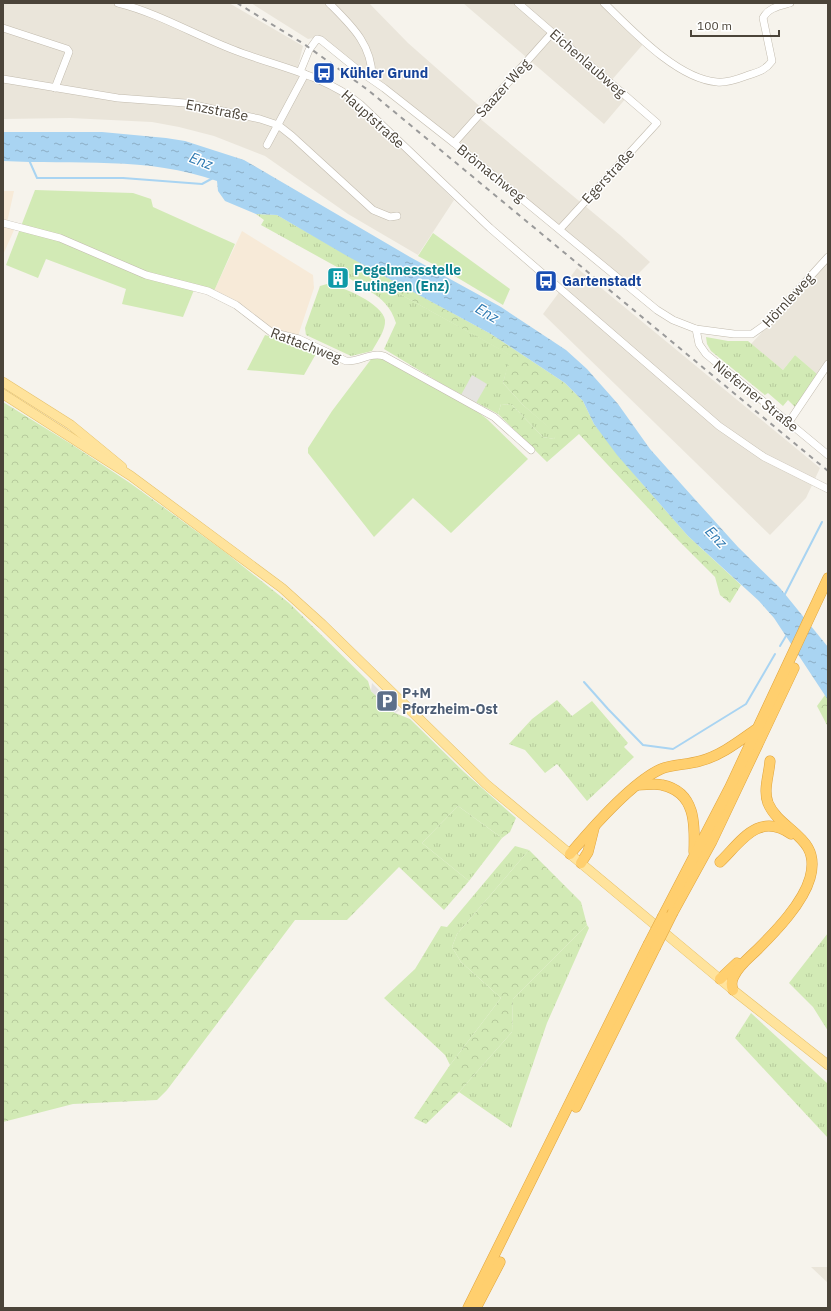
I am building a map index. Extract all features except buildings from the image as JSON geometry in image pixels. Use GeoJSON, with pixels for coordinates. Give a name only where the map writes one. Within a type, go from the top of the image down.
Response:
{"type":"FeatureCollection","features":[{"type":"Feature","properties":{"kind":"highway"},"geometry":{"type":"LineString","coordinates":[[468,1308],[652,946],[673,912],[712,840],[817,611],[828,578]]}},
{"type":"Feature","properties":{"kind":"highway"},"geometry":{"type":"LineString","coordinates":[[817,611],[828,594]]}},
{"type":"Feature","properties":{"kind":"highway"},"geometry":{"type":"LineString","coordinates":[[476,1308],[652,946],[663,916],[730,787],[756,730],[776,699]]}},
{"type":"Feature","properties":{"kind":"highway"},"geometry":{"type":"LineString","coordinates":[[570,854],[595,825],[649,775],[662,769],[699,762],[715,756],[756,730]]}},
{"type":"Feature","properties":{"kind":"highway"},"geometry":{"type":"LineString","coordinates":[[732,990],[732,978],[738,969],[763,944],[798,903],[811,877],[811,858],[806,844],[799,835],[775,814],[768,802],[766,787],[770,761]]}},
{"type":"Feature","properties":{"kind":"highway"},"geometry":{"type":"LineString","coordinates":[[638,785],[662,785],[674,789],[685,796],[694,818],[694,856]]}},
{"type":"Feature","properties":{"kind":"highway"},"geometry":{"type":"LineString","coordinates":[[584,866],[595,825]]}},
{"type":"Feature","properties":{"kind":"highway"},"geometry":{"type":"LineString","coordinates":[[720,862],[744,836],[759,829],[775,827],[787,832],[796,840],[804,851],[807,866],[804,882],[792,902],[768,931],[720,979]]}},
{"type":"Feature","properties":{"kind":"main road"},"geometry":{"type":"LineString","coordinates":[[3,382],[71,425],[112,457],[131,476]]}},
{"type":"Feature","properties":{"kind":"main road"},"geometry":{"type":"LineString","coordinates":[[3,394],[131,476],[260,570],[296,599],[472,772],[732,990],[828,1065]]}},
{"type":"Feature","properties":{"kind":"street","name":"Hauptstraße"},"geometry":{"type":"LineString","coordinates":[[118,3],[150,13],[234,50],[302,73],[341,90],[360,104],[455,195],[701,411],[741,442],[774,462],[828,489]]}},
{"type":"Feature","properties":{"kind":"street"},"geometry":{"type":"LineString","coordinates":[[329,3],[348,20],[359,35],[372,67],[372,79]]}},
{"type":"Feature","properties":{"kind":"street","name":"Eichenlaubweg"},"geometry":{"type":"LineString","coordinates":[[518,3],[657,123]]}},
{"type":"Feature","properties":{"kind":"street"},"geometry":{"type":"LineString","coordinates":[[604,3],[656,52],[691,74],[704,80],[718,83],[740,79],[765,70],[772,61],[763,18],[765,13],[772,9],[790,3]]}},
{"type":"Feature","properties":{"kind":"street"},"geometry":{"type":"LineString","coordinates":[[3,28],[67,49],[69,52],[55,88]]}},
{"type":"Feature","properties":{"kind":"street","name":"Saazer Weg"},"geometry":{"type":"LineString","coordinates":[[454,143],[552,33]]}},
{"type":"Feature","properties":{"kind":"street","name":"Brömachweg"},"geometry":{"type":"LineString","coordinates":[[302,73],[314,43],[317,39],[321,40],[454,143],[657,310],[673,320],[696,329]]}},
{"type":"Feature","properties":{"kind":"street"},"geometry":{"type":"LineString","coordinates":[[267,145],[302,73]]}},
{"type":"Feature","properties":{"kind":"street","name":"Enzstraße"},"geometry":{"type":"LineString","coordinates":[[3,79],[118,98],[185,103],[260,119],[278,125],[373,210],[390,217],[397,216]]}},
{"type":"Feature","properties":{"kind":"street","name":"Egerstraße"},"geometry":{"type":"LineString","coordinates":[[560,229],[657,123]]}},
{"type":"Feature","properties":{"kind":"street","name":"Rattachweg"},"geometry":{"type":"LineString","coordinates":[[3,223],[60,238],[146,276],[208,291],[236,305],[271,332],[299,340],[346,361],[353,362],[373,355],[384,356],[494,417],[531,450]]}},
{"type":"Feature","properties":{"kind":"street","name":"Hörnleweg"},"geometry":{"type":"LineString","coordinates":[[696,329],[734,334],[752,334],[758,332],[769,322],[828,257]]}},
{"type":"Feature","properties":{"kind":"street","name":"Nieferner Straße"},"geometry":{"type":"LineString","coordinates":[[696,329],[699,344],[706,354],[828,455]]}},
{"type":"Feature","properties":{"kind":"street"},"geometry":{"type":"LineString","coordinates":[[789,422],[828,364]]}},
{"type":"Feature","properties":{"kind":"shaded area"},"geometry":{"type":"Polygon","coordinates":[[[3,3],[229,3],[303,46],[296,74],[342,93],[364,110],[454,200],[418,255],[348,214],[265,156],[214,136],[152,122],[70,118],[3,119],[3,3]]]}},
{"type":"Feature","properties":{"kind":"shaded area"},"geometry":{"type":"Polygon","coordinates":[[[251,3],[369,3],[408,43],[484,110],[478,117],[620,235],[650,262],[627,285],[319,37],[308,39],[251,3]]]}},
{"type":"Feature","properties":{"kind":"shaded area"},"geometry":{"type":"Polygon","coordinates":[[[463,3],[604,3],[645,42],[610,82],[627,97],[604,124],[463,3]]]}},
{"type":"Feature","properties":{"kind":"shaded area"},"geometry":{"type":"Polygon","coordinates":[[[3,191],[14,191],[6,227],[14,230],[3,255],[3,191]]]}},
{"type":"Feature","properties":{"kind":"shaded area"},"geometry":{"type":"Polygon","coordinates":[[[242,231],[313,275],[314,288],[298,336],[268,328],[214,291],[242,231]]]}},
{"type":"Feature","properties":{"kind":"shaded area"},"geometry":{"type":"Polygon","coordinates":[[[828,261],[828,364],[819,376],[795,355],[783,370],[751,344],[828,261]]]}},
{"type":"Feature","properties":{"kind":"shaded area"},"geometry":{"type":"Polygon","coordinates":[[[577,268],[820,468],[806,498],[770,535],[543,314],[577,268]]]}},
{"type":"Feature","properties":{"kind":"shaded area"},"geometry":{"type":"Polygon","coordinates":[[[472,375],[487,384],[476,403],[461,395],[472,375]]]}},
{"type":"Feature","properties":{"kind":"shaded area","name":"P+M Pforzheim-Ost"},"geometry":{"type":"Polygon","coordinates":[[[372,683],[400,710],[395,713],[371,691],[372,683]]]}},
{"type":"Feature","properties":{"kind":"shaded area"},"geometry":{"type":"Polygon","coordinates":[[[811,1267],[828,1267],[828,1283],[811,1267]]]}},
{"type":"Feature","properties":{"kind":"green space"},"geometry":{"type":"Polygon","coordinates":[[[35,190],[133,193],[151,199],[153,207],[235,244],[214,291],[196,285],[183,317],[122,304],[126,289],[46,259],[38,278],[6,265],[35,190]]]}},
{"type":"Feature","properties":{"kind":"green space"},"geometry":{"type":"Polygon","coordinates":[[[256,214],[277,215],[368,267],[367,276],[511,355],[503,383],[523,405],[557,434],[554,439],[543,437],[512,405],[501,404],[498,414],[442,384],[384,349],[396,323],[386,304],[345,275],[337,267],[261,225],[264,220],[256,214]]]}},
{"type":"Feature","properties":{"kind":"green space"},"geometry":{"type":"Polygon","coordinates":[[[433,233],[510,289],[503,305],[418,256],[433,233]]]}},
{"type":"Feature","properties":{"kind":"green space"},"geometry":{"type":"Polygon","coordinates":[[[368,267],[491,334],[565,383],[583,401],[594,424],[640,481],[688,536],[741,585],[730,603],[720,595],[715,577],[678,540],[579,434],[547,462],[498,414],[501,404],[512,405],[543,437],[554,439],[556,434],[523,405],[503,383],[510,355],[367,276],[368,267]]]}},
{"type":"Feature","properties":{"kind":"green space"},"geometry":{"type":"Polygon","coordinates":[[[327,284],[342,288],[361,297],[370,302],[383,314],[385,320],[384,328],[372,351],[351,356],[306,335],[305,328],[320,286],[327,284]]]}},
{"type":"Feature","properties":{"kind":"green space"},"geometry":{"type":"Polygon","coordinates":[[[265,335],[291,342],[317,352],[304,375],[247,370],[265,335]]]}},
{"type":"Feature","properties":{"kind":"green space"},"geometry":{"type":"Polygon","coordinates":[[[706,337],[728,341],[748,341],[783,370],[795,355],[817,374],[817,378],[796,408],[788,400],[783,406],[768,393],[765,395],[711,351],[707,344],[706,337]]]}},
{"type":"Feature","properties":{"kind":"green space"},"geometry":{"type":"Polygon","coordinates":[[[375,354],[461,399],[487,419],[528,459],[451,533],[413,498],[374,537],[308,453],[308,448],[332,411],[375,354]]]}},
{"type":"Feature","properties":{"kind":"green space"},"geometry":{"type":"Polygon","coordinates":[[[3,402],[130,483],[225,552],[289,603],[368,681],[371,691],[395,713],[410,719],[464,772],[516,818],[510,832],[502,838],[458,806],[422,843],[469,881],[444,910],[399,867],[347,920],[295,920],[167,1090],[157,1100],[73,1104],[3,1122],[3,402]]]}},
{"type":"Feature","properties":{"kind":"green space"},"geometry":{"type":"Polygon","coordinates":[[[825,695],[828,700],[828,727],[817,706],[825,695]]]}},
{"type":"Feature","properties":{"kind":"green space"},"geometry":{"type":"Polygon","coordinates":[[[557,700],[572,716],[592,701],[628,743],[624,747],[634,757],[587,801],[557,764],[545,773],[525,750],[509,744],[532,719],[557,700]]]}},
{"type":"Feature","properties":{"kind":"green space"},"geometry":{"type":"Polygon","coordinates":[[[458,806],[502,838],[469,881],[422,843],[458,806]]]}},
{"type":"Feature","properties":{"kind":"green space"},"geometry":{"type":"Polygon","coordinates":[[[515,846],[529,850],[457,934],[452,947],[461,962],[501,998],[450,1065],[445,1055],[384,998],[415,969],[441,926],[447,927],[515,846]]]}},
{"type":"Feature","properties":{"kind":"green space"},"geometry":{"type":"Polygon","coordinates":[[[529,850],[581,902],[587,925],[513,999],[512,1032],[459,1092],[426,1124],[414,1118],[450,1065],[501,998],[461,962],[452,947],[457,934],[529,850]]]}},
{"type":"Feature","properties":{"kind":"green space"},"geometry":{"type":"Polygon","coordinates":[[[587,925],[589,928],[547,1023],[511,1128],[459,1092],[512,1032],[513,999],[587,925]]]}},
{"type":"Feature","properties":{"kind":"green space"},"geometry":{"type":"Polygon","coordinates":[[[828,933],[828,1031],[813,1007],[789,983],[828,933]]]}},
{"type":"Feature","properties":{"kind":"green space"},"geometry":{"type":"Polygon","coordinates":[[[751,1013],[828,1084],[828,1138],[735,1038],[751,1013]]]}},
{"type":"Feature","properties":{"kind":"water","name":"Enz"},"geometry":{"type":"Polygon","coordinates":[[[3,132],[102,132],[166,138],[185,141],[244,160],[410,257],[501,307],[566,350],[587,369],[618,404],[650,449],[738,547],[780,588],[828,647],[828,700],[774,618],[759,601],[688,536],[617,455],[594,424],[583,401],[565,383],[491,334],[347,256],[277,215],[256,214],[225,201],[218,191],[217,181],[191,173],[138,165],[3,161],[3,132]]]}},
{"type":"Feature","properties":{"kind":"waterway","name":"Enz"},"geometry":{"type":"LineString","coordinates":[[29,160],[37,178],[123,178],[202,184],[213,178]]}},
{"type":"Feature","properties":{"kind":"waterway"},"geometry":{"type":"LineString","coordinates":[[784,596],[822,522]]}},
{"type":"Feature","properties":{"kind":"waterway"},"geometry":{"type":"LineString","coordinates":[[780,646],[786,636]]}},
{"type":"Feature","properties":{"kind":"waterway"},"geometry":{"type":"LineString","coordinates":[[584,682],[643,745],[673,749],[746,704],[775,654]]}},
{"type":"Feature","properties":{"kind":"railway"},"geometry":{"type":"LineString","coordinates":[[237,3],[304,44],[368,90],[828,471]]}},
{"type":"Feature","properties":{"kind":"place","name":"Kühler Grund"},"geometry":{"type":"Point","coordinates":[324,73]}},
{"type":"Feature","properties":{"kind":"place","name":"Pegelmessstelle Eutingen (Enz)"},"geometry":{"type":"Point","coordinates":[338,278]}},
{"type":"Feature","properties":{"kind":"place","name":"Gartenstadt"},"geometry":{"type":"Point","coordinates":[546,281]}},
{"type":"Feature","properties":{"kind":"place","name":"P+M Pforzheim-Ost"},"geometry":{"type":"Point","coordinates":[387,701]}}]}
